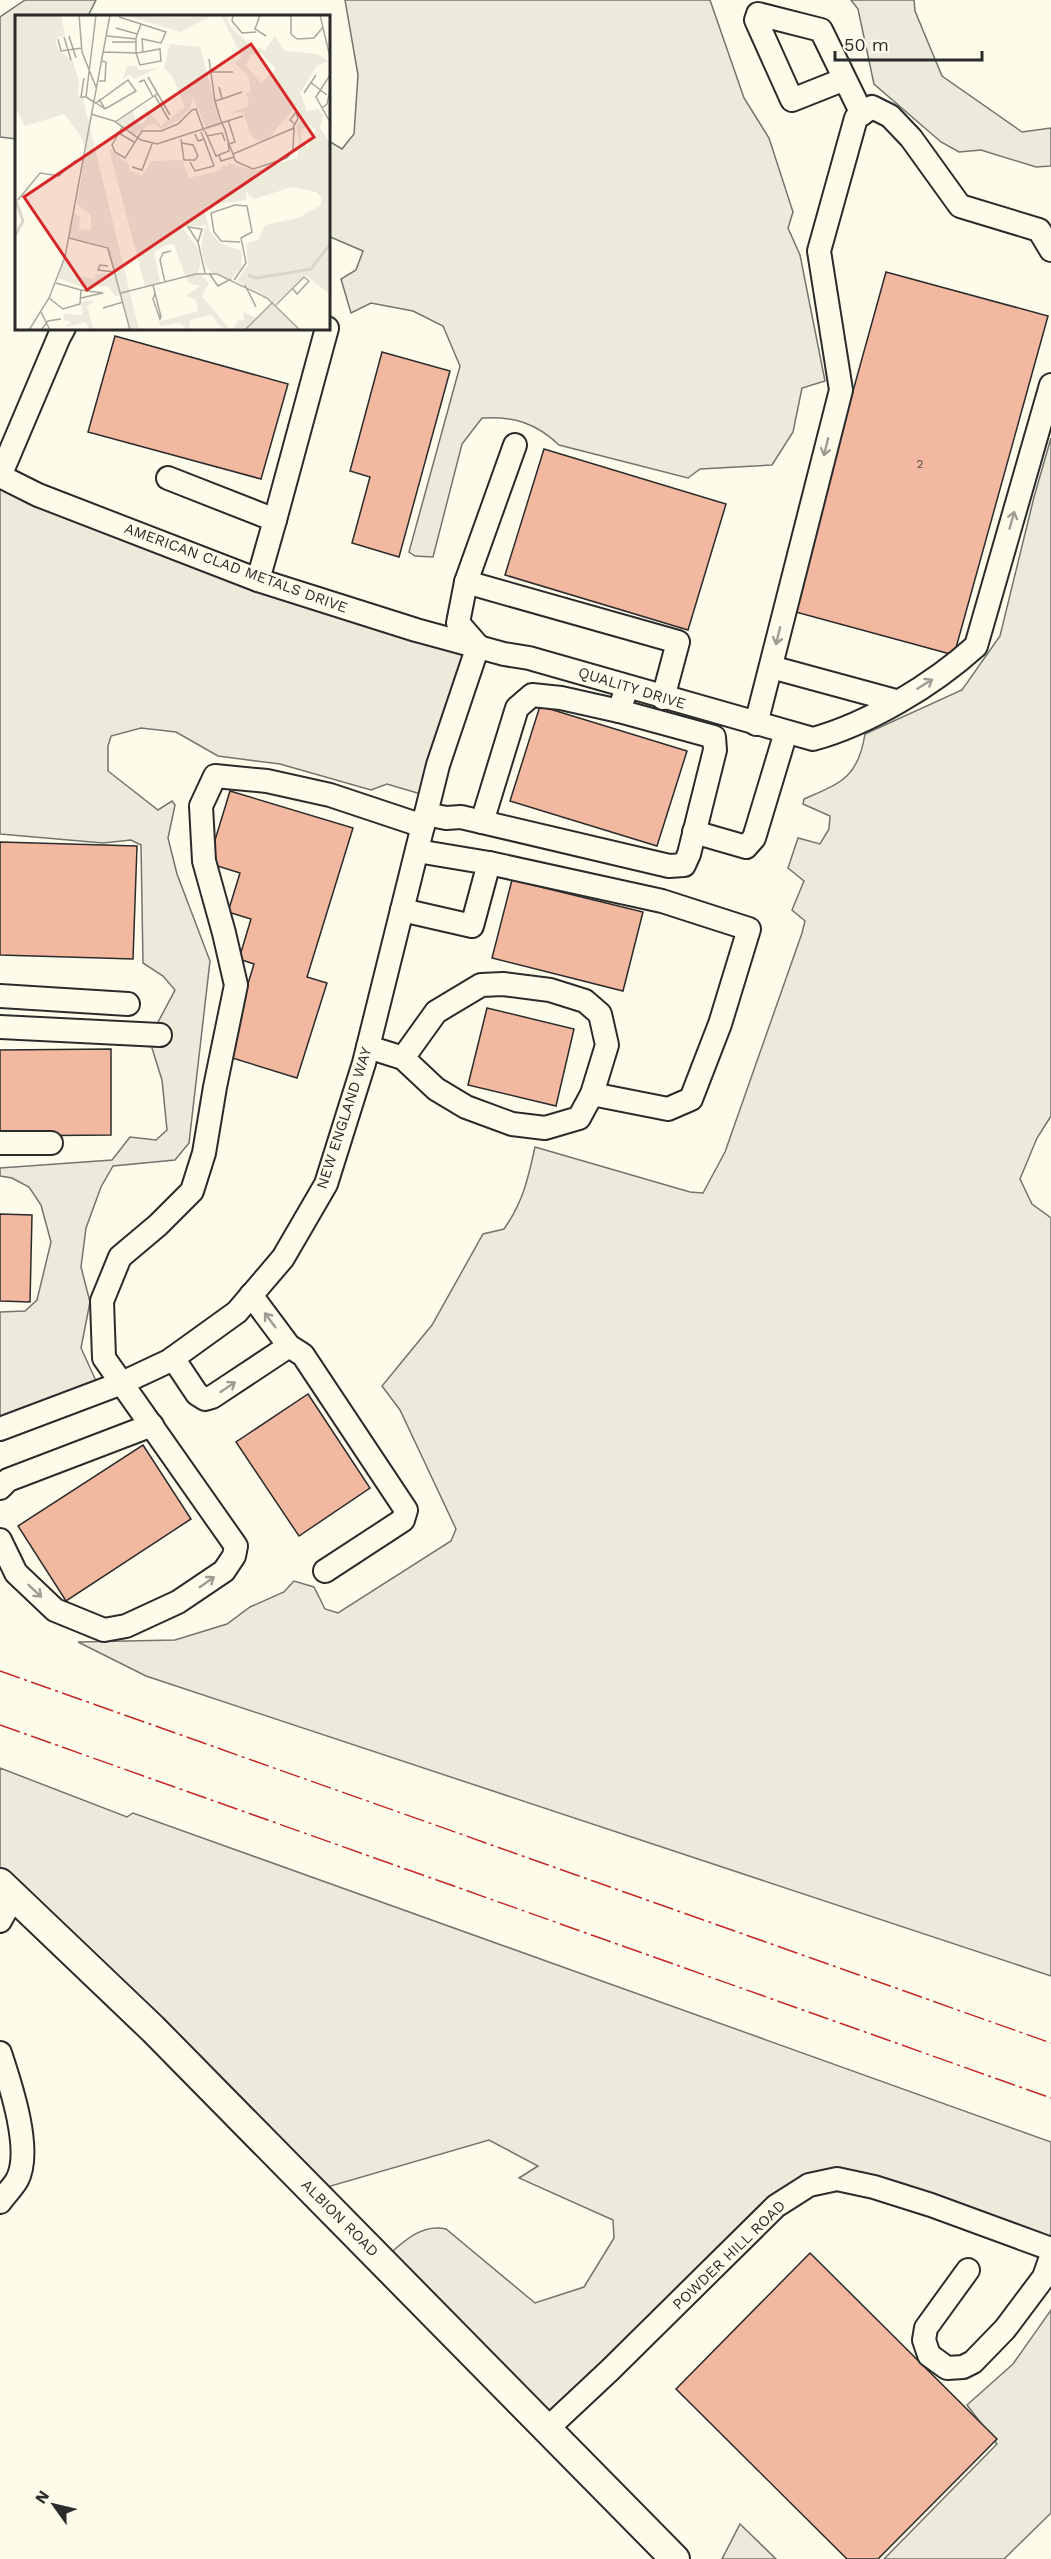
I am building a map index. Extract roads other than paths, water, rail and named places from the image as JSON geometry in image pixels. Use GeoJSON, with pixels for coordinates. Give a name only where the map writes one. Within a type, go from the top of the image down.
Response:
{"type":"FeatureCollection","features":[{"type":"Feature","properties":{"kind":"main road","name":"ALBION ROAD"},"geometry":{"type":"LineString","coordinates":[[7,1889],[162,2037],[675,2559]]}},
{"type":"Feature","properties":{"kind":"street"},"geometry":{"type":"LineString","coordinates":[[845,79],[862,114]]}},
{"type":"Feature","properties":{"kind":"street"},"geometry":{"type":"LineString","coordinates":[[756,724],[841,390],[819,251],[856,118],[872,107],[890,116],[911,138],[960,206],[1040,230],[1051,250]]}},
{"type":"Feature","properties":{"kind":"street"},"geometry":{"type":"LineString","coordinates":[[0,476],[63,330]]}},
{"type":"Feature","properties":{"kind":"street"},"geometry":{"type":"LineString","coordinates":[[258,580],[326,330]]}},
{"type":"Feature","properties":{"kind":"street","name":"QUALITY DRIVE"},"geometry":{"type":"LineString","coordinates":[[478,646],[504,654],[529,658],[813,739],[837,732],[897,701],[953,666],[976,646],[1051,385]]}},
{"type":"Feature","properties":{"kind":"street"},"geometry":{"type":"LineString","coordinates":[[478,646],[458,623],[466,582],[515,445]]}},
{"type":"Feature","properties":{"kind":"street","name":"AMERICAN CLAD METALS DRIVE"},"geometry":{"type":"LineString","coordinates":[[0,476],[38,495],[258,580],[416,630],[478,646]]}},
{"type":"Feature","properties":{"kind":"street"},"geometry":{"type":"LineString","coordinates":[[168,478],[275,520]]}},
{"type":"Feature","properties":{"kind":"street"},"geometry":{"type":"LineString","coordinates":[[466,582],[678,642],[663,698]]}},
{"type":"Feature","properties":{"kind":"street","name":"NEW ENGLAND WAY"},"geometry":{"type":"LineString","coordinates":[[0,1429],[122,1383],[172,1358],[237,1312],[283,1258],[326,1184],[368,1047],[438,765],[478,646]]}},
{"type":"Feature","properties":{"kind":"street"},"geometry":{"type":"LineString","coordinates":[[771,667],[897,701]]}},
{"type":"Feature","properties":{"kind":"street"},"geometry":{"type":"LineString","coordinates":[[619,711],[627,687]]}},
{"type":"Feature","properties":{"kind":"street"},"geometry":{"type":"LineString","coordinates":[[1,1542],[16,1573],[55,1610],[104,1630],[126,1626],[178,1602],[224,1571],[234,1556],[236,1546],[104,1358],[102,1301],[120,1257],[158,1225],[192,1191],[204,1153],[236,985],[204,861],[201,806],[215,776],[267,781],[424,820],[462,817],[482,822],[669,866],[684,865],[715,750],[714,737],[619,711],[561,698],[532,695],[517,708],[482,822]]}},
{"type":"Feature","properties":{"kind":"street"},"geometry":{"type":"LineString","coordinates":[[694,832],[746,848],[754,838],[786,732]]}},
{"type":"Feature","properties":{"kind":"street"},"geometry":{"type":"LineString","coordinates":[[417,851],[489,863],[663,901],[749,929],[720,1024],[691,1099],[668,1109],[592,1094]]}},
{"type":"Feature","properties":{"kind":"street"},"geometry":{"type":"LineString","coordinates":[[402,910],[472,926],[489,863]]}},
{"type":"Feature","properties":{"kind":"street"},"geometry":{"type":"LineString","coordinates":[[368,1047],[403,1058],[436,1089],[466,1107],[512,1124],[545,1128],[579,1118],[592,1094],[607,1045],[600,1014],[585,1002],[550,990],[503,984],[481,985],[436,1012],[403,1058]]}},
{"type":"Feature","properties":{"kind":"street"},"geometry":{"type":"LineString","coordinates":[[0,996],[128,1004]]}},
{"type":"Feature","properties":{"kind":"street"},"geometry":{"type":"LineString","coordinates":[[0,1027],[160,1035]]}},
{"type":"Feature","properties":{"kind":"street"},"geometry":{"type":"LineString","coordinates":[[0,1143],[51,1143]]}},
{"type":"Feature","properties":{"kind":"street"},"geometry":{"type":"LineString","coordinates":[[251,1295],[289,1346],[303,1355],[406,1510],[403,1520],[325,1571]]}},
{"type":"Feature","properties":{"kind":"street"},"geometry":{"type":"LineString","coordinates":[[172,1358],[197,1394],[205,1399],[212,1397],[289,1346]]}},
{"type":"Feature","properties":{"kind":"street"},"geometry":{"type":"LineString","coordinates":[[0,1488],[8,1480],[153,1425]]}},
{"type":"Feature","properties":{"kind":"street"},"geometry":{"type":"LineString","coordinates":[[0,1920],[7,1889]]}},
{"type":"Feature","properties":{"kind":"street"},"geometry":{"type":"LineString","coordinates":[[0,2053],[23,2152],[18,2178],[0,2202]]}},
{"type":"Feature","properties":{"kind":"street","name":"POWDER HILL ROAD"},"geometry":{"type":"LineString","coordinates":[[547,2429],[776,2206],[809,2185],[837,2179],[874,2187],[931,2205],[1051,2249]]}},
{"type":"Feature","properties":{"kind":"street"},"geometry":{"type":"LineString","coordinates":[[968,2270],[926,2328],[924,2340],[929,2355],[947,2368],[963,2367],[973,2362],[1005,2329],[1044,2277],[1051,2257]]}}]}
